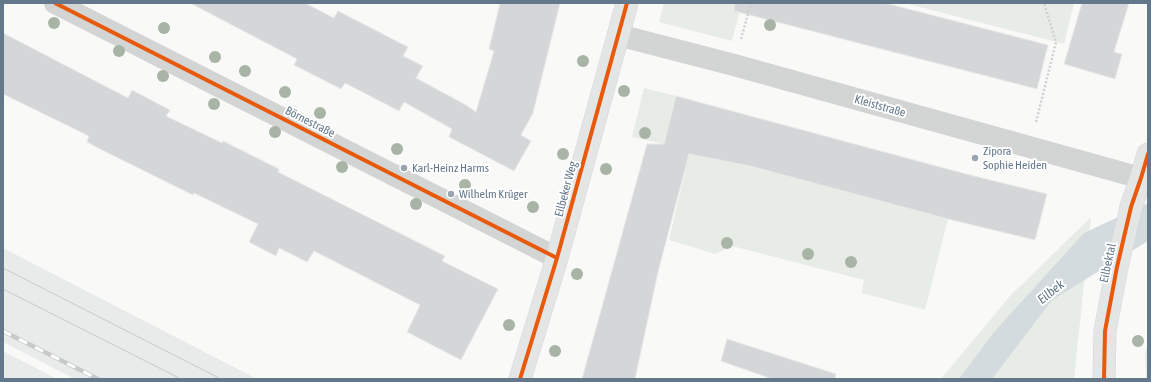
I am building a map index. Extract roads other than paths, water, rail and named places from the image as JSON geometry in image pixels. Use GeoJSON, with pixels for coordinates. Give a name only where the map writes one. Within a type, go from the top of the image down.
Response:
{"type":"FeatureCollection","features":[{"type":"Feature","properties":{"kind":"street","name":"Börnestraße"},"geometry":{"type":"LineString","coordinates":[[55,3],[557,258]]}},
{"type":"Feature","properties":{"kind":"street","name":"Eilbeker Weg"},"geometry":{"type":"LineString","coordinates":[[520,379],[557,258],[626,3]]}},
{"type":"Feature","properties":{"kind":"street","name":"Kleiststraße"},"geometry":{"type":"LineString","coordinates":[[618,35],[734,65],[1142,178]]}},
{"type":"Feature","properties":{"kind":"street","name":"Eilbektal"},"geometry":{"type":"LineString","coordinates":[[1104,379],[1105,331],[1117,267],[1131,207],[1142,178],[1148,154]]}},
{"type":"Feature","properties":{"kind":"water","name":"Eilbek"},"geometry":{"type":"Polygon","coordinates":[[[1148,203],[1148,241],[1052,300],[992,379],[959,379],[994,332],[1084,233],[1148,203]]]}},
{"type":"Feature","properties":{"kind":"tram line"},"geometry":{"type":"LineString","coordinates":[[3,268],[221,379]]}},
{"type":"Feature","properties":{"kind":"tram line"},"geometry":{"type":"LineString","coordinates":[[3,289],[181,379]]}},
{"type":"Feature","properties":{"kind":"railway"},"geometry":{"type":"LineString","coordinates":[[3,331],[98,379]]}},
{"type":"Feature","properties":{"kind":"place","name":"Zipora Sophie Heiden"},"geometry":{"type":"Point","coordinates":[975,158]}},
{"type":"Feature","properties":{"kind":"place","name":"Karl-Heinz Harms"},"geometry":{"type":"Point","coordinates":[404,168]}},
{"type":"Feature","properties":{"kind":"place","name":"Wilhelm Krüger"},"geometry":{"type":"Point","coordinates":[451,194]}}]}
